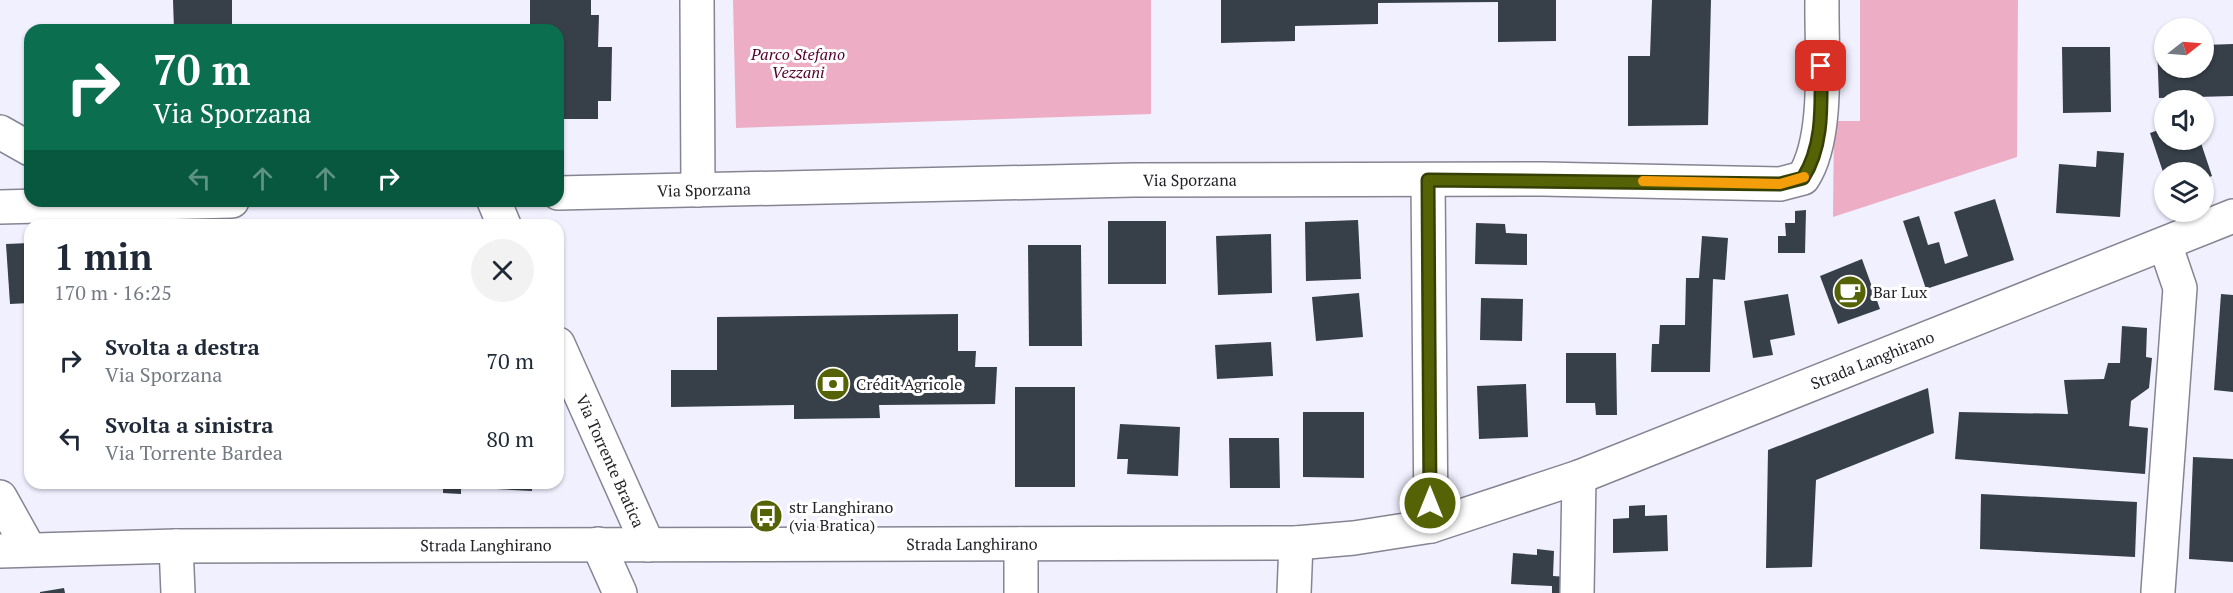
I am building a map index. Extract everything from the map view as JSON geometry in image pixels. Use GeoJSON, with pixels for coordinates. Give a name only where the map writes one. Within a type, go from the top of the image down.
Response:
{"type":"FeatureCollection","features":[{"type":"Feature","properties":{"kind":"street"},"geometry":{"type":"LineString","coordinates":[[697,0],[698,190]]}},
{"type":"Feature","properties":{"kind":"street","name":"Via Sporzana"},"geometry":{"type":"LineString","coordinates":[[564,193],[1133,180],[1428,180],[1780,184],[1803,178],[1812,164],[1821,124],[1822,0]]}},
{"type":"Feature","properties":{"kind":"street"},"geometry":{"type":"LineString","coordinates":[[0,132],[24,146]]}},
{"type":"Feature","properties":{"kind":"street"},"geometry":{"type":"LineString","coordinates":[[1428,180],[1431,526]]}},
{"type":"Feature","properties":{"kind":"street"},"geometry":{"type":"LineString","coordinates":[[0,207],[24,206]]}},
{"type":"Feature","properties":{"kind":"street","name":"Strada Langhirano"},"geometry":{"type":"LineString","coordinates":[[15,550],[177,546],[1296,543],[1354,538],[1431,526],[1579,477],[2233,216]]}},
{"type":"Feature","properties":{"kind":"street"},"geometry":{"type":"LineString","coordinates":[[2157,591],[2180,288],[2165,244]]}},
{"type":"Feature","properties":{"kind":"street","name":"Via Torrente Bratica"},"geometry":{"type":"LineString","coordinates":[[564,357],[648,545]]}},
{"type":"Feature","properties":{"kind":"street"},"geometry":{"type":"LineString","coordinates":[[1577,593],[1579,477]]}},
{"type":"Feature","properties":{"kind":"street"},"geometry":{"type":"LineString","coordinates":[[0,496],[15,550]]}},
{"type":"Feature","properties":{"kind":"street"},"geometry":{"type":"LineString","coordinates":[[1294,593],[1296,543]]}},
{"type":"Feature","properties":{"kind":"street"},"geometry":{"type":"LineString","coordinates":[[598,544],[620,593]]}},
{"type":"Feature","properties":{"kind":"street"},"geometry":{"type":"LineString","coordinates":[[1021,544],[1021,593]]}},
{"type":"Feature","properties":{"kind":"street"},"geometry":{"type":"LineString","coordinates":[[177,546],[178,593]]}},
{"type":"Feature","properties":{"kind":"green space","name":"Parco Stefano Vezzani"},"geometry":{"type":"Polygon","coordinates":[[[733,0],[1151,0],[1151,114],[736,128],[733,0]]]}},
{"type":"Feature","properties":{"kind":"green space"},"geometry":{"type":"Polygon","coordinates":[[[1860,0],[2018,0],[2017,157],[1833,217],[1834,121],[1860,121],[1860,0]]]}},
{"type":"Feature","properties":{"kind":"building"},"geometry":{"type":"Polygon","coordinates":[[[173,0],[232,0],[232,24],[174,24],[173,0]]]}},
{"type":"Feature","properties":{"kind":"building"},"geometry":{"type":"Polygon","coordinates":[[[530,0],[591,0],[591,15],[599,15],[598,47],[612,47],[611,101],[598,101],[598,119],[564,119],[564,24],[530,24],[530,0]]]}},
{"type":"Feature","properties":{"kind":"building"},"geometry":{"type":"Polygon","coordinates":[[[1221,0],[1556,0],[1556,41],[1498,42],[1498,2],[1378,3],[1378,24],[1295,26],[1295,41],[1221,43],[1221,0]]]}},
{"type":"Feature","properties":{"kind":"building"},"geometry":{"type":"Polygon","coordinates":[[[1652,0],[1711,0],[1708,125],[1628,126],[1628,56],[1650,56],[1652,0]]]}},
{"type":"Feature","properties":{"kind":"building"},"geometry":{"type":"Polygon","coordinates":[[[2233,44],[2233,96],[2214,97],[2214,90],[2159,90],[2158,78],[2214,78],[2214,45],[2233,44]]]}},
{"type":"Feature","properties":{"kind":"building"},"geometry":{"type":"Polygon","coordinates":[[[2062,47],[2110,47],[2111,112],[2063,113],[2062,47]]]}},
{"type":"Feature","properties":{"kind":"building"},"geometry":{"type":"Polygon","coordinates":[[[2154,132],[2154,145],[2150,133],[2154,132]]]}},
{"type":"Feature","properties":{"kind":"building"},"geometry":{"type":"Polygon","coordinates":[[[2156,150],[2203,150],[2207,162],[2160,162],[2156,150]]]}},
{"type":"Feature","properties":{"kind":"building"},"geometry":{"type":"Polygon","coordinates":[[[2097,151],[2124,153],[2120,217],[2056,213],[2059,164],[2096,167],[2097,151]]]}},
{"type":"Feature","properties":{"kind":"building"},"geometry":{"type":"Polygon","coordinates":[[[1995,199],[2014,260],[1926,289],[1903,221],[1919,216],[1928,245],[1939,242],[1945,264],[1968,256],[1954,212],[1995,199]]]}},
{"type":"Feature","properties":{"kind":"building"},"geometry":{"type":"Polygon","coordinates":[[[1806,210],[1805,253],[1778,253],[1778,236],[1786,236],[1785,223],[1795,223],[1795,211],[1806,210]]]}},
{"type":"Feature","properties":{"kind":"building"},"geometry":{"type":"Polygon","coordinates":[[[1358,220],[1361,279],[1306,281],[1305,222],[1358,220]]]}},
{"type":"Feature","properties":{"kind":"building"},"geometry":{"type":"Polygon","coordinates":[[[1108,221],[1166,221],[1166,284],[1108,284],[1108,221]]]}},
{"type":"Feature","properties":{"kind":"building"},"geometry":{"type":"Polygon","coordinates":[[[1476,223],[1505,224],[1506,233],[1527,234],[1527,265],[1475,264],[1476,223]]]}},
{"type":"Feature","properties":{"kind":"building"},"geometry":{"type":"Polygon","coordinates":[[[1271,234],[1272,293],[1218,295],[1216,236],[1271,234]]]}},
{"type":"Feature","properties":{"kind":"building"},"geometry":{"type":"Polygon","coordinates":[[[1702,236],[1728,238],[1725,280],[1713,279],[1710,372],[1651,372],[1652,344],[1659,344],[1660,325],[1685,325],[1686,278],[1699,278],[1702,236]]]}},
{"type":"Feature","properties":{"kind":"building"},"geometry":{"type":"Polygon","coordinates":[[[24,243],[24,303],[10,304],[6,244],[24,243]]]}},
{"type":"Feature","properties":{"kind":"building"},"geometry":{"type":"Polygon","coordinates":[[[1028,245],[1081,245],[1082,346],[1029,346],[1028,245]]]}},
{"type":"Feature","properties":{"kind":"building","name":"Bar Lux"},"geometry":{"type":"Polygon","coordinates":[[[1862,259],[1880,309],[1838,324],[1820,276],[1862,259]]]}},
{"type":"Feature","properties":{"kind":"building"},"geometry":{"type":"Polygon","coordinates":[[[1359,293],[1363,337],[1316,341],[1312,297],[1359,293]]]}},
{"type":"Feature","properties":{"kind":"building"},"geometry":{"type":"Polygon","coordinates":[[[1788,294],[1795,335],[1770,340],[1773,355],[1753,358],[1744,301],[1788,294]]]}},
{"type":"Feature","properties":{"kind":"building"},"geometry":{"type":"Polygon","coordinates":[[[2221,294],[2233,295],[2233,392],[2214,390],[2221,294]]]}},
{"type":"Feature","properties":{"kind":"building"},"geometry":{"type":"Polygon","coordinates":[[[1481,298],[1523,299],[1522,341],[1480,340],[1481,298]]]}},
{"type":"Feature","properties":{"kind":"building"},"geometry":{"type":"Polygon","coordinates":[[[958,314],[958,351],[976,351],[975,367],[997,367],[995,404],[879,405],[880,418],[794,419],[794,405],[671,407],[671,370],[717,370],[717,317],[958,314]]]}},
{"type":"Feature","properties":{"kind":"building"},"geometry":{"type":"Polygon","coordinates":[[[2122,326],[2147,328],[2146,357],[2152,358],[2149,388],[2131,401],[2129,426],[2148,428],[2145,474],[1955,459],[1959,412],[2068,414],[2064,380],[2104,379],[2108,363],[2120,363],[2122,326]]]}},
{"type":"Feature","properties":{"kind":"building"},"geometry":{"type":"Polygon","coordinates":[[[1271,342],[1273,376],[1217,379],[1215,345],[1271,342]]]}},
{"type":"Feature","properties":{"kind":"building"},"geometry":{"type":"Polygon","coordinates":[[[1566,353],[1616,353],[1617,415],[1596,415],[1595,403],[1566,403],[1566,353]]]}},
{"type":"Feature","properties":{"kind":"building"},"geometry":{"type":"Polygon","coordinates":[[[1526,384],[1528,437],[1479,439],[1477,386],[1526,384]]]}},
{"type":"Feature","properties":{"kind":"building"},"geometry":{"type":"Polygon","coordinates":[[[1015,387],[1075,387],[1075,487],[1015,487],[1015,387]]]}},
{"type":"Feature","properties":{"kind":"building"},"geometry":{"type":"Polygon","coordinates":[[[1928,388],[1934,433],[1816,480],[1812,567],[1766,568],[1768,450],[1928,388]]]}},
{"type":"Feature","properties":{"kind":"building"},"geometry":{"type":"Polygon","coordinates":[[[1303,412],[1364,412],[1364,478],[1303,477],[1303,412]]]}},
{"type":"Feature","properties":{"kind":"building"},"geometry":{"type":"Polygon","coordinates":[[[1120,424],[1180,427],[1178,476],[1127,474],[1128,459],[1117,459],[1120,424]]]}},
{"type":"Feature","properties":{"kind":"building"},"geometry":{"type":"Polygon","coordinates":[[[1229,438],[1279,438],[1280,488],[1230,488],[1229,438]]]}},
{"type":"Feature","properties":{"kind":"building"},"geometry":{"type":"Polygon","coordinates":[[[2193,457],[2233,459],[2233,562],[2189,559],[2193,457]]]}},
{"type":"Feature","properties":{"kind":"building"},"geometry":{"type":"Polygon","coordinates":[[[443,489],[461,489],[461,494],[443,493],[443,489]]]}},
{"type":"Feature","properties":{"kind":"building"},"geometry":{"type":"Polygon","coordinates":[[[496,489],[532,489],[532,491],[496,489]]]}},
{"type":"Feature","properties":{"kind":"building"},"geometry":{"type":"Polygon","coordinates":[[[1981,494],[2137,502],[2135,557],[1980,549],[1981,494]]]}},
{"type":"Feature","properties":{"kind":"building"},"geometry":{"type":"Polygon","coordinates":[[[1645,505],[1645,516],[1667,515],[1668,551],[1613,553],[1613,519],[1629,518],[1629,506],[1645,505]]]}},
{"type":"Feature","properties":{"kind":"building"},"geometry":{"type":"Polygon","coordinates":[[[1537,549],[1554,551],[1553,576],[1568,577],[1567,593],[1552,593],[1552,586],[1511,584],[1513,553],[1537,555],[1537,549]]]}},
{"type":"Feature","properties":{"kind":"building"},"geometry":{"type":"Polygon","coordinates":[[[64,588],[65,593],[40,593],[40,592],[64,588]]]}},
{"type":"Feature","properties":{"kind":"slow traffic"},"geometry":{"type":"LineString","coordinates":[[1643,181],[1780,184],[1804,177]]}},
{"type":"Feature","properties":{"kind":"place","name":"Bar Lux"},"geometry":{"type":"Point","coordinates":[1850,292]}},
{"type":"Feature","properties":{"kind":"place","name":"Crédit Agricole"},"geometry":{"type":"Point","coordinates":[833,384]}},
{"type":"Feature","properties":{"kind":"place","name":"str Langhirano (via Bratica)"},"geometry":{"type":"Point","coordinates":[766,516]}},
{"type":"Feature","properties":{"kind":"route"},"geometry":{"type":"LineString","coordinates":[[1430,503],[1428,180],[1780,184],[1803,178],[1812,164],[1821,124],[1821,66]]}}]}
